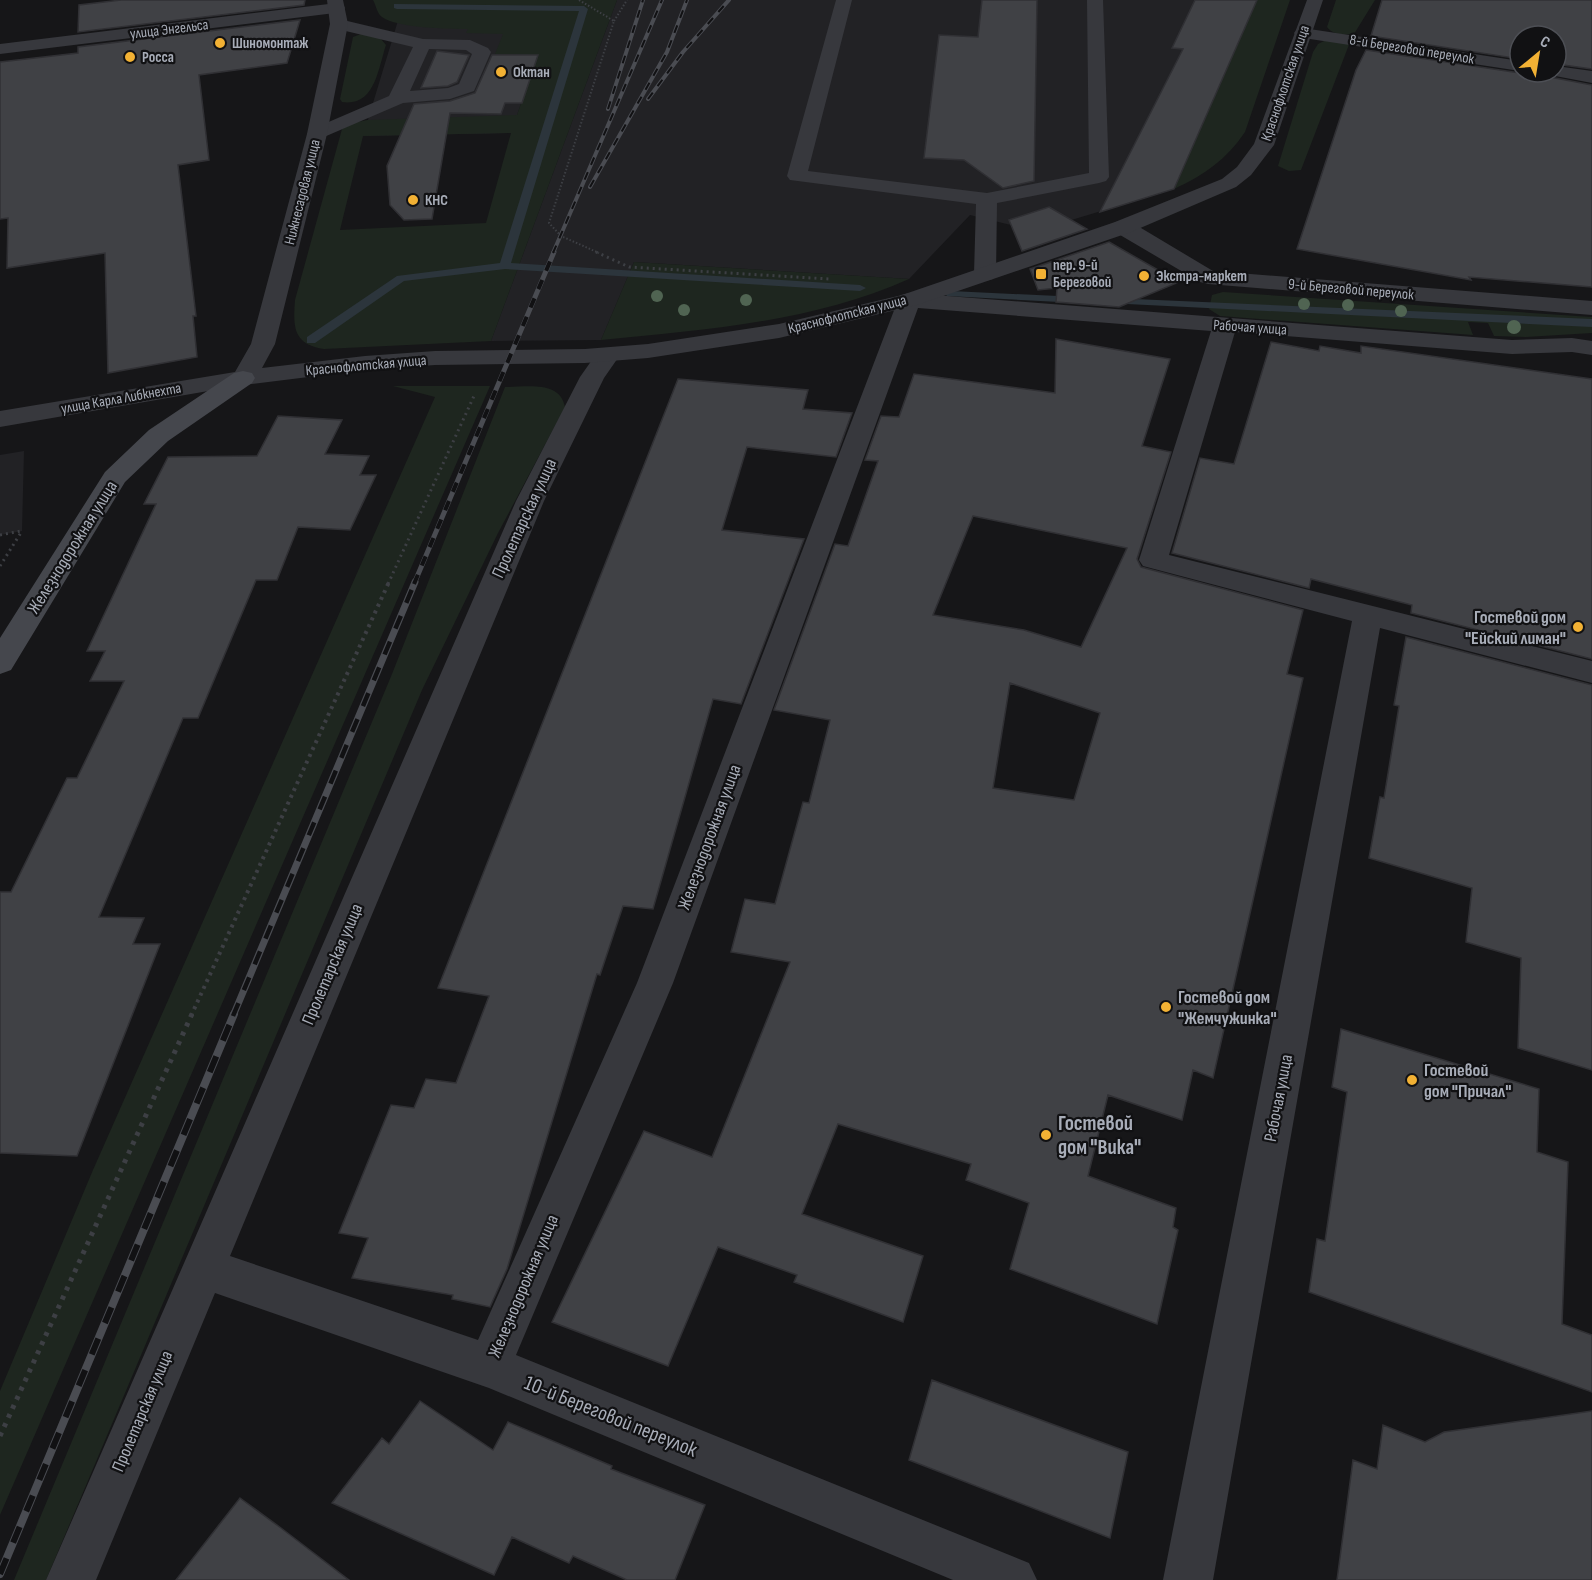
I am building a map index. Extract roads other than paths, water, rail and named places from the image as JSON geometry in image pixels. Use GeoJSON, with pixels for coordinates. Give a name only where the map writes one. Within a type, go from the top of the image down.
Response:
{"type":"FeatureCollection","features":[{"type":"Feature","properties":{"kind":"main road","name":"Железнодорожная улица"},"geometry":{"type":"LineString","coordinates":[[0,663],[114,478],[128,462],[173,425],[243,378]]}},
{"type":"Feature","properties":{"kind":"street"},"geometry":{"type":"LineString","coordinates":[[844,0],[796,176],[987,199],[1099,177],[1095,0]]}},
{"type":"Feature","properties":{"kind":"street","name":"Краснофлотская улица"},"geometry":{"type":"LineString","coordinates":[[243,378],[397,360],[608,355],[730,340],[779,331],[909,300],[1123,227],[1217,189],[1244,171],[1264,145],[1315,0]]}},
{"type":"Feature","properties":{"kind":"street"},"geometry":{"type":"LineString","coordinates":[[317,134],[396,100],[446,95],[463,89],[467,87],[482,52],[470,45],[423,44],[337,11]]}},
{"type":"Feature","properties":{"kind":"street","name":"улица Энгельса"},"geometry":{"type":"LineString","coordinates":[[0,49],[337,11]]}},
{"type":"Feature","properties":{"kind":"street","name":"Нижнесадовая улица"},"geometry":{"type":"LineString","coordinates":[[243,378],[256,360],[263,344],[317,134],[337,11]]}},
{"type":"Feature","properties":{"kind":"street","name":"8-й Береговой переулок"},"geometry":{"type":"LineString","coordinates":[[1303,33],[1508,64]]}},
{"type":"Feature","properties":{"kind":"street"},"geometry":{"type":"LineString","coordinates":[[396,100],[423,44]]}},
{"type":"Feature","properties":{"kind":"street"},"geometry":{"type":"LineString","coordinates":[[1568,73],[1592,77]]}},
{"type":"Feature","properties":{"kind":"street"},"geometry":{"type":"LineString","coordinates":[[985,274],[987,199]]}},
{"type":"Feature","properties":{"kind":"street","name":"9-й Береговой переулок"},"geometry":{"type":"LineString","coordinates":[[1123,227],[1208,277],[1592,308]]}},
{"type":"Feature","properties":{"kind":"street","name":"Рабочая улица"},"geometry":{"type":"LineString","coordinates":[[909,300],[1512,347],[1572,345],[1592,348]]}},
{"type":"Feature","properties":{"kind":"street","name":"Железнодорожная улица"},"geometry":{"type":"LineString","coordinates":[[489,1366],[654,983],[909,300]]}},
{"type":"Feature","properties":{"kind":"street"},"geometry":{"type":"LineString","coordinates":[[1225,325],[1153,560],[1592,672]]}},
{"type":"Feature","properties":{"kind":"street","name":"Пролетарская улица"},"geometry":{"type":"LineString","coordinates":[[71,1580],[530,501],[592,378],[608,355]]}},
{"type":"Feature","properties":{"kind":"street","name":"улица Карла Либкнехта"},"geometry":{"type":"LineString","coordinates":[[0,419],[243,378]]}},
{"type":"Feature","properties":{"kind":"street","name":"Рабочая улица"},"geometry":{"type":"LineString","coordinates":[[1188,1580],[1368,615]]}},
{"type":"Feature","properties":{"kind":"street","name":"10-й Береговой переулок"},"geometry":{"type":"LineString","coordinates":[[202,1268],[489,1366],[1012,1580]]}},
{"type":"Feature","properties":{"kind":"waterway"},"geometry":{"type":"LineString","coordinates":[[397,6],[584,9],[505,266]]}},
{"type":"Feature","properties":{"kind":"waterway"},"geometry":{"type":"LineString","coordinates":[[311,340],[401,278],[505,266]]}},
{"type":"Feature","properties":{"kind":"waterway"},"geometry":{"type":"LineString","coordinates":[[505,266],[860,288]]}},
{"type":"Feature","properties":{"kind":"waterway"},"geometry":{"type":"LineString","coordinates":[[951,294],[1079,300]]}},
{"type":"Feature","properties":{"kind":"waterway"},"geometry":{"type":"LineString","coordinates":[[1111,301],[1592,323]]}},
{"type":"Feature","properties":{"kind":"railway"},"geometry":{"type":"LineString","coordinates":[[608,109],[643,0]]}},
{"type":"Feature","properties":{"kind":"railway"},"geometry":{"type":"LineString","coordinates":[[553,253],[662,0]]}},
{"type":"Feature","properties":{"kind":"railway"},"geometry":{"type":"LineString","coordinates":[[590,187],[667,52],[687,0]]}},
{"type":"Feature","properties":{"kind":"railway"},"geometry":{"type":"LineString","coordinates":[[648,99],[683,52],[729,0]]}},
{"type":"Feature","properties":{"kind":"railway"},"geometry":{"type":"LineString","coordinates":[[414,584],[554,252]]}},
{"type":"Feature","properties":{"kind":"railway"},"geometry":{"type":"LineString","coordinates":[[233,1016],[415,582]]}},
{"type":"Feature","properties":{"kind":"railway"},"geometry":{"type":"LineString","coordinates":[[0,1574],[234,1014]]}},
{"type":"Feature","properties":{"kind":"place","name":"Шиномонтаж"},"geometry":{"type":"Point","coordinates":[220,43]}},
{"type":"Feature","properties":{"kind":"place","name":"Росса"},"geometry":{"type":"Point","coordinates":[130,57]}},
{"type":"Feature","properties":{"kind":"place","name":"Октан"},"geometry":{"type":"Point","coordinates":[501,72]}},
{"type":"Feature","properties":{"kind":"place","name":"КНС"},"geometry":{"type":"Point","coordinates":[413,200]}},
{"type":"Feature","properties":{"kind":"place","name":"пер. 9-й Береговой"},"geometry":{"type":"Point","coordinates":[1041,274]}},
{"type":"Feature","properties":{"kind":"place","name":"Экстра-маркет"},"geometry":{"type":"Point","coordinates":[1144,276]}},
{"type":"Feature","properties":{"kind":"place","name":"Гостевой дом \"Ейский лиман\""},"geometry":{"type":"Point","coordinates":[1578,627]}},
{"type":"Feature","properties":{"kind":"place","name":"Гостевой дом \"Жемчужинка\""},"geometry":{"type":"Point","coordinates":[1166,1007]}},
{"type":"Feature","properties":{"kind":"place","name":"Гостевой дом \"Причал\""},"geometry":{"type":"Point","coordinates":[1412,1080]}},
{"type":"Feature","properties":{"kind":"place","name":"Гостевой дом \"Вика\""},"geometry":{"type":"Point","coordinates":[1046,1135]}}]}
